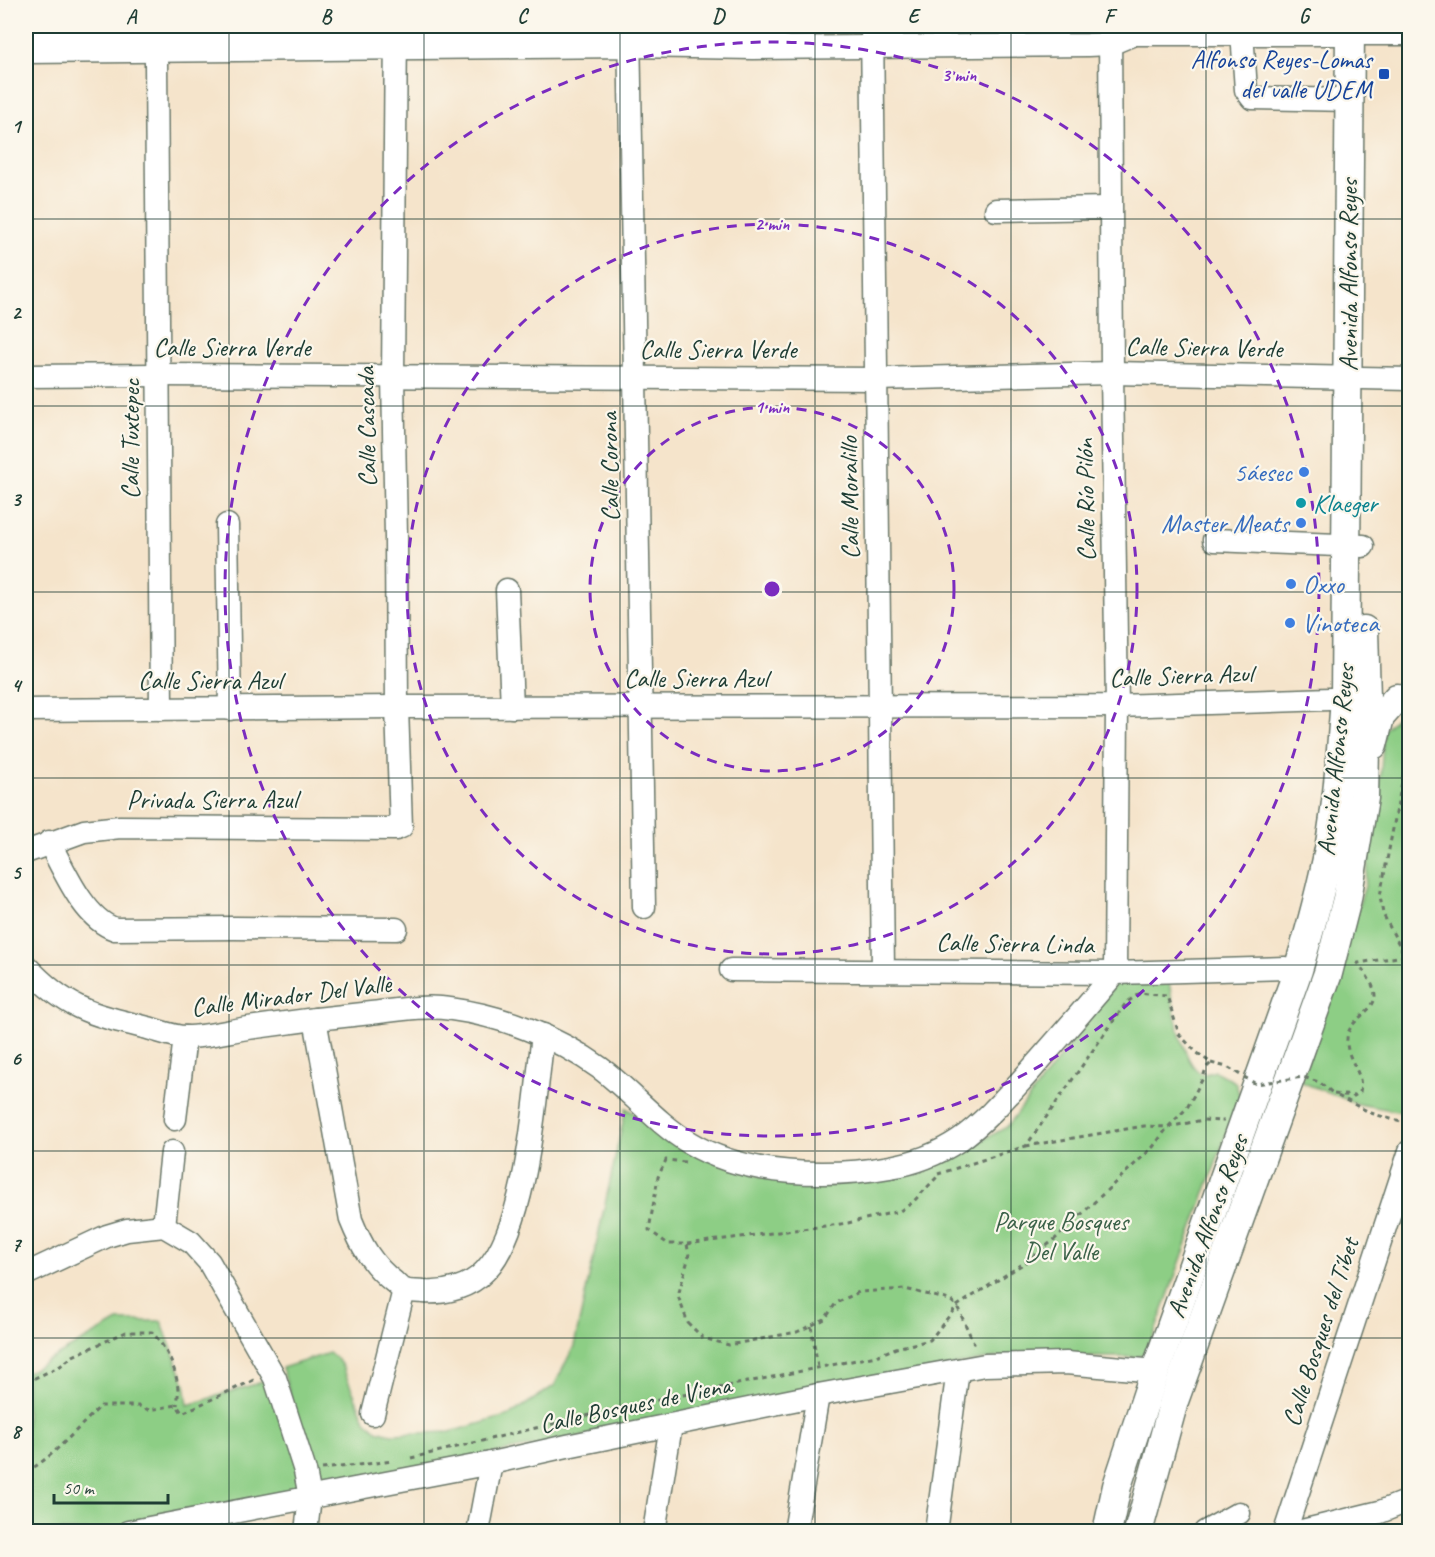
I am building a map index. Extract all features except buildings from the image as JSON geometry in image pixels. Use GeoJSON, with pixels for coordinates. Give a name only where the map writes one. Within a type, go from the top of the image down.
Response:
{"type":"FeatureCollection","features":[{"type":"Feature","properties":{"kind":"main road","name":"Avenida Alfonso Reyes"},"geometry":{"type":"LineString","coordinates":[[1356,378],[1350,100],[1358,29]]}},
{"type":"Feature","properties":{"kind":"main road","name":"Avenida Alfonso Reyes"},"geometry":{"type":"LineString","coordinates":[[1138,1532],[1174,1401],[1328,973],[1347,898],[1364,798],[1355,698],[1356,378],[1363,147],[1358,29]]}},
{"type":"Feature","properties":{"kind":"main road"},"geometry":{"type":"LineString","coordinates":[[1364,798],[1380,717],[1403,697]]}},
{"type":"Feature","properties":{"kind":"main road","name":"Avenida Alfonso Reyes"},"geometry":{"type":"LineString","coordinates":[[1107,1532],[1117,1486],[1156,1371],[1298,970],[1314,914],[1328,851],[1355,698]]}},
{"type":"Feature","properties":{"kind":"street"},"geometry":{"type":"LineString","coordinates":[[26,32],[154,36],[396,35],[630,33],[784,26]]}},
{"type":"Feature","properties":{"kind":"street"},"geometry":{"type":"LineString","coordinates":[[396,35],[543,27],[630,33],[753,48],[872,35],[1358,29],[1410,34]]}},
{"type":"Feature","properties":{"kind":"street","name":"Calle Río Pilón"},"geometry":{"type":"LineString","coordinates":[[1111,32],[1110,208],[1117,706],[1115,973]]}},
{"type":"Feature","properties":{"kind":"street"},"geometry":{"type":"LineString","coordinates":[[1242,32],[1246,90],[1252,98],[1350,100]]}},
{"type":"Feature","properties":{"kind":"street","name":"Calle Corona"},"geometry":{"type":"LineString","coordinates":[[630,33],[644,907]]}},
{"type":"Feature","properties":{"kind":"street","name":"Calle Cascada"},"geometry":{"type":"LineString","coordinates":[[396,35],[393,377],[397,707],[401,827]]}},
{"type":"Feature","properties":{"kind":"street","name":"Calle Moralillo"},"geometry":{"type":"LineString","coordinates":[[872,35],[883,970]]}},
{"type":"Feature","properties":{"kind":"street"},"geometry":{"type":"LineString","coordinates":[[26,52],[154,36]]}},
{"type":"Feature","properties":{"kind":"street","name":"Calle Tuxtepec"},"geometry":{"type":"LineString","coordinates":[[154,36],[161,709]]}},
{"type":"Feature","properties":{"kind":"street"},"geometry":{"type":"LineString","coordinates":[[996,210],[1110,208]]}},
{"type":"Feature","properties":{"kind":"street","name":"Calle Sierra Verde"},"geometry":{"type":"LineString","coordinates":[[26,376],[876,379],[1112,373],[1410,379]]}},
{"type":"Feature","properties":{"kind":"street"},"geometry":{"type":"LineString","coordinates":[[228,525],[230,709]]}},
{"type":"Feature","properties":{"kind":"street"},"geometry":{"type":"LineString","coordinates":[[1214,540],[1355,545]]}},
{"type":"Feature","properties":{"kind":"street"},"geometry":{"type":"LineString","coordinates":[[507,590],[512,707]]}},
{"type":"Feature","properties":{"kind":"street","name":"Calle Sierra Azul"},"geometry":{"type":"LineString","coordinates":[[26,710],[1117,706],[1403,697]]}},
{"type":"Feature","properties":{"kind":"street","name":"Privada Sierra Azul"},"geometry":{"type":"LineString","coordinates":[[26,852],[84,831],[120,827],[396,829],[401,827]]}},
{"type":"Feature","properties":{"kind":"street"},"geometry":{"type":"LineString","coordinates":[[49,842],[87,909],[107,927],[115,929],[396,929]]}},
{"type":"Feature","properties":{"kind":"street","name":"Calle Mirador Del Valle"},"geometry":{"type":"LineString","coordinates":[[26,966],[55,994],[72,1005],[90,1013],[185,1037],[315,1019],[420,1008],[449,1008],[486,1016],[543,1035],[575,1052],[600,1069],[664,1125],[690,1143],[719,1158],[756,1167],[789,1171],[868,1170],[890,1167],[920,1160],[960,1139],[1011,1091],[1115,973]]}},
{"type":"Feature","properties":{"kind":"street","name":"Calle Sierra Linda"},"geometry":{"type":"LineString","coordinates":[[731,970],[1115,973],[1285,968],[1298,970]]}},
{"type":"Feature","properties":{"kind":"street"},"geometry":{"type":"LineString","coordinates":[[315,1019],[351,1220],[363,1247],[382,1273],[404,1290],[434,1293],[468,1284],[485,1271],[500,1251],[512,1223],[526,1164],[543,1035]]}},
{"type":"Feature","properties":{"kind":"street"},"geometry":{"type":"LineString","coordinates":[[175,1119],[185,1037]]}},
{"type":"Feature","properties":{"kind":"street","name":"Calle Bosques del Tíbet"},"geometry":{"type":"LineString","coordinates":[[1285,1532],[1410,1150]]}},
{"type":"Feature","properties":{"kind":"street"},"geometry":{"type":"LineString","coordinates":[[164,1226],[172,1152]]}},
{"type":"Feature","properties":{"kind":"street"},"geometry":{"type":"LineString","coordinates":[[26,1274],[117,1232],[143,1227],[164,1226],[191,1242],[201,1251],[275,1378],[305,1471],[310,1497],[306,1532]]}},
{"type":"Feature","properties":{"kind":"street"},"geometry":{"type":"LineString","coordinates":[[373,1414],[404,1290]]}},
{"type":"Feature","properties":{"kind":"street","name":"Calle Bosques de Viena"},"geometry":{"type":"LineString","coordinates":[[129,1531],[491,1463],[818,1395],[985,1365],[1066,1363],[1156,1371]]}},
{"type":"Feature","properties":{"kind":"street"},"geometry":{"type":"LineString","coordinates":[[936,1532],[958,1370]]}},
{"type":"Feature","properties":{"kind":"street"},"geometry":{"type":"LineString","coordinates":[[795,1532],[818,1395]]}},
{"type":"Feature","properties":{"kind":"street"},"geometry":{"type":"LineString","coordinates":[[654,1532],[671,1425]]}},
{"type":"Feature","properties":{"kind":"street"},"geometry":{"type":"LineString","coordinates":[[478,1532],[491,1463]]}},
{"type":"Feature","properties":{"kind":"street"},"geometry":{"type":"LineString","coordinates":[[1298,1532],[1380,1512],[1410,1500]]}},
{"type":"Feature","properties":{"kind":"street"},"geometry":{"type":"LineString","coordinates":[[1205,1532],[1239,1513]]}},
{"type":"Feature","properties":{"kind":"path"},"geometry":{"type":"LineString","coordinates":[[1410,764],[1404,772],[1380,896],[1383,914],[1410,966]]}},
{"type":"Feature","properties":{"kind":"path"},"geometry":{"type":"LineString","coordinates":[[1334,1094],[1354,1096],[1360,1092],[1362,1083],[1349,1054],[1346,1041],[1350,1027],[1371,1005],[1375,997],[1372,986],[1358,963],[1410,954]]}},
{"type":"Feature","properties":{"kind":"path"},"geometry":{"type":"LineString","coordinates":[[316,1469],[400,1460],[619,1408],[876,1356],[896,1348],[930,1340],[957,1306],[1026,1262],[1055,1239],[1153,1148],[1186,1108],[1206,1068],[1211,1063],[1227,1067],[1256,1084],[1303,1077],[1319,1082],[1334,1094],[1371,1113],[1410,1125]]}},
{"type":"Feature","properties":{"kind":"path"},"geometry":{"type":"LineString","coordinates":[[1026,1146],[1144,1126],[1168,1127],[1203,1120],[1227,1122]]}},
{"type":"Feature","properties":{"kind":"path"},"geometry":{"type":"LineString","coordinates":[[687,1244],[848,1222],[900,1211],[912,1203],[940,1174]]}},
{"type":"Feature","properties":{"kind":"path"},"geometry":{"type":"LineString","coordinates":[[836,1303],[859,1292],[905,1289],[950,1300],[957,1306],[976,1350]]}},
{"type":"Feature","properties":{"kind":"path"},"geometry":{"type":"LineString","coordinates":[[811,1326],[818,1368]]}},
{"type":"Feature","properties":{"kind":"path"},"geometry":{"type":"LineString","coordinates":[[26,1382],[53,1370],[73,1356],[126,1332],[152,1332],[161,1342],[175,1369],[179,1394],[177,1405],[182,1413],[260,1377]]}},
{"type":"Feature","properties":{"kind":"path"},"geometry":{"type":"LineString","coordinates":[[26,1471],[34,1468],[64,1443],[101,1406],[139,1406],[149,1410],[177,1405]]}},
{"type":"Feature","properties":{"kind":"green space"},"geometry":{"type":"Polygon","coordinates":[[[1409,714],[1409,1113],[1358,1104],[1301,1082],[1365,886],[1380,784],[1384,730],[1398,716],[1409,714]]]}},
{"type":"Feature","properties":{"kind":"green space","name":"Parque Bosques Del Valle"},"geometry":{"type":"Polygon","coordinates":[[[1122,975],[1169,982],[1183,1046],[1194,1068],[1203,1074],[1215,1071],[1235,1082],[1240,1096],[1151,1343],[1138,1357],[998,1357],[318,1487],[282,1368],[329,1353],[336,1357],[365,1420],[377,1430],[391,1434],[450,1432],[510,1415],[554,1386],[574,1346],[626,1108],[697,1154],[760,1176],[820,1186],[921,1173],[1007,1127],[1122,975]]]}},
{"type":"Feature","properties":{"kind":"green space"},"geometry":{"type":"Polygon","coordinates":[[[118,1321],[161,1321],[185,1384],[188,1405],[275,1378],[310,1497],[153,1531],[26,1531],[26,1373],[118,1321]]]}},
{"type":"Feature","properties":{"kind":"place","name":"Alfonso Reyes-Lomas del valle UDEM"},"geometry":{"type":"Point","coordinates":[1384,74]}},
{"type":"Feature","properties":{"kind":"place","name":"5áesec"},"geometry":{"type":"Point","coordinates":[1304,472]}},
{"type":"Feature","properties":{"kind":"place","name":"Klaeger"},"geometry":{"type":"Point","coordinates":[1301,503]}},
{"type":"Feature","properties":{"kind":"place","name":"Master Meats"},"geometry":{"type":"Point","coordinates":[1301,523]}},
{"type":"Feature","properties":{"kind":"place","name":"Oxxo"},"geometry":{"type":"Point","coordinates":[1291,584]}},
{"type":"Feature","properties":{"kind":"place","name":"Vinoteca"},"geometry":{"type":"Point","coordinates":[1290,623]}}]}
